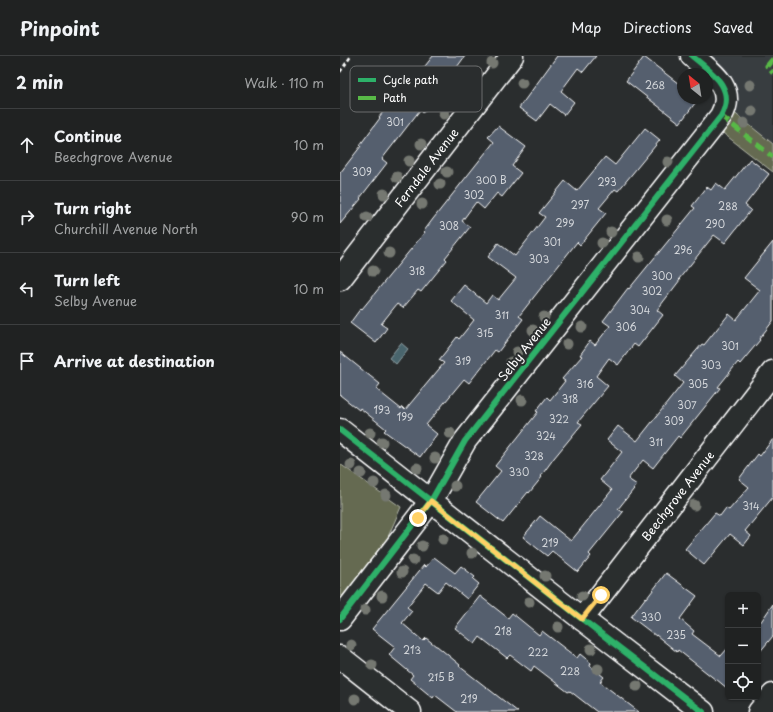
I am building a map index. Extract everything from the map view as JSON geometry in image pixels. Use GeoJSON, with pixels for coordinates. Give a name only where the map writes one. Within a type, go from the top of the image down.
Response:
{"type":"FeatureCollection","features":[{"type":"Feature","properties":{"kind":"street","name":"Ferndale Avenue"},"geometry":{"type":"LineString","coordinates":[[482,95],[512,56]]}},
{"type":"Feature","properties":{"kind":"street","name":"Selby Avenue"},"geometry":{"type":"LineString","coordinates":[[340,619],[431,501],[465,441],[721,116],[726,104],[726,96],[721,82],[692,56]]}},
{"type":"Feature","properties":{"kind":"street","name":"Ferndale Avenue"},"geometry":{"type":"LineString","coordinates":[[340,279],[469,112]]}},
{"type":"Feature","properties":{"kind":"street","name":"Beechgrove Avenue"},"geometry":{"type":"LineString","coordinates":[[582,619],[773,372]]}},
{"type":"Feature","properties":{"kind":"street"},"geometry":{"type":"LineString","coordinates":[[340,430],[703,712]]}},
{"type":"Feature","properties":{"kind":"street"},"geometry":{"type":"LineString","coordinates":[[340,657],[410,712]]}},
{"type":"Feature","properties":{"kind":"street"},"geometry":{"type":"LineString","coordinates":[[759,712],[773,695]]}},
{"type":"Feature","properties":{"kind":"path"},"geometry":{"type":"LineString","coordinates":[[340,72],[351,56]]}},
{"type":"Feature","properties":{"kind":"shaded area"},"geometry":{"type":"Polygon","coordinates":[[[704,56],[773,56],[773,144],[732,111],[713,74],[713,68],[710,68],[704,56]]]}},
{"type":"Feature","properties":{"kind":"green space"},"geometry":{"type":"Polygon","coordinates":[[[732,111],[773,144],[773,172],[719,130],[732,111]]]}},
{"type":"Feature","properties":{"kind":"green space"},"geometry":{"type":"Polygon","coordinates":[[[340,464],[401,507],[387,539],[340,599],[340,464]]]}},
{"type":"Feature","properties":{"kind":"water"},"geometry":{"type":"Polygon","coordinates":[[[401,343],[408,349],[396,364],[389,358],[401,343]]]}},
{"type":"Feature","properties":{"kind":"building"},"geometry":{"type":"Polygon","coordinates":[[[433,56],[465,56],[458,66],[425,66],[433,56]]]}},
{"type":"Feature","properties":{"kind":"building"},"geometry":{"type":"Polygon","coordinates":[[[557,56],[596,56],[583,72],[578,68],[561,91],[574,102],[564,115],[550,104],[537,121],[519,108],[557,56]]]}},
{"type":"Feature","properties":{"kind":"building"},"geometry":{"type":"Polygon","coordinates":[[[644,57],[677,82],[677,104],[694,104],[680,123],[626,81],[644,57]]]}},
{"type":"Feature","properties":{"kind":"building"},"geometry":{"type":"Polygon","coordinates":[[[383,112],[418,112],[382,159],[387,163],[360,198],[361,199],[340,224],[340,173],[361,146],[360,145],[380,118],[379,117],[383,112]]]}},
{"type":"Feature","properties":{"kind":"building"},"geometry":{"type":"Polygon","coordinates":[[[498,126],[526,147],[512,166],[521,173],[502,197],[497,193],[484,209],[476,202],[462,221],[470,227],[445,258],[447,260],[421,292],[418,290],[403,308],[397,304],[381,324],[387,328],[376,343],[350,323],[425,232],[424,231],[433,219],[494,142],[488,137],[498,126]]]}},
{"type":"Feature","properties":{"kind":"building"},"geometry":{"type":"Polygon","coordinates":[[[645,128],[660,140],[618,191],[615,189],[599,208],[606,213],[580,245],[577,242],[519,316],[523,319],[498,352],[495,350],[469,383],[464,379],[426,425],[437,434],[420,457],[384,431],[386,429],[360,408],[359,410],[340,395],[340,352],[380,384],[376,389],[401,409],[402,407],[405,410],[444,363],[439,360],[457,337],[459,339],[474,320],[451,301],[464,285],[486,303],[492,295],[498,300],[516,278],[488,257],[498,243],[515,256],[545,217],[539,213],[565,181],[577,191],[605,157],[615,165],[645,128]]]}},
{"type":"Feature","properties":{"kind":"building"},"geometry":{"type":"Polygon","coordinates":[[[750,159],[769,174],[745,205],[751,210],[725,243],[714,235],[679,279],[680,280],[657,310],[663,315],[638,347],[634,344],[618,365],[609,358],[596,376],[608,386],[578,422],[582,424],[554,458],[541,476],[542,477],[503,523],[476,502],[501,471],[495,466],[538,412],[536,411],[547,397],[550,400],[565,381],[562,379],[582,356],[580,355],[590,341],[595,345],[610,326],[603,321],[628,288],[629,289],[695,208],[692,206],[707,187],[711,190],[716,183],[725,190],[750,159]]]}},
{"type":"Feature","properties":{"kind":"building"},"geometry":{"type":"Polygon","coordinates":[[[773,242],[773,321],[759,339],[760,340],[740,364],[738,362],[718,387],[720,388],[680,438],[678,436],[653,468],[643,460],[628,479],[637,485],[618,509],[623,512],[589,554],[591,556],[578,572],[552,551],[547,556],[523,537],[540,516],[571,541],[612,490],[600,480],[622,452],[607,440],[618,426],[637,441],[683,383],[675,376],[702,344],[704,345],[729,314],[736,320],[760,290],[744,278],[773,242]]]}},
{"type":"Feature","properties":{"kind":"building"},"geometry":{"type":"Polygon","coordinates":[[[773,439],[773,497],[745,531],[751,536],[744,545],[730,534],[704,565],[685,549],[715,513],[720,516],[726,508],[729,510],[749,487],[739,479],[758,454],[760,456],[773,439]]]}},
{"type":"Feature","properties":{"kind":"building"},"geometry":{"type":"Polygon","coordinates":[[[434,557],[455,573],[461,566],[475,577],[473,579],[479,584],[467,599],[446,582],[438,592],[426,583],[407,607],[412,611],[402,623],[423,641],[426,638],[437,646],[460,665],[459,666],[518,712],[457,712],[435,695],[433,698],[410,679],[413,675],[389,655],[395,647],[372,629],[424,565],[426,567],[434,557]]]}},
{"type":"Feature","properties":{"kind":"building"},"geometry":{"type":"Polygon","coordinates":[[[666,573],[697,596],[680,619],[694,631],[692,634],[721,656],[725,651],[725,686],[678,650],[677,652],[631,617],[646,597],[647,598],[666,573]]]}},
{"type":"Feature","properties":{"kind":"building"},"geometry":{"type":"Polygon","coordinates":[[[480,596],[508,618],[512,613],[539,635],[542,631],[577,658],[580,654],[591,663],[590,666],[604,677],[600,682],[639,712],[597,712],[534,666],[531,671],[510,655],[507,658],[480,637],[475,644],[455,628],[480,596]]]}},
{"type":"Feature","properties":{"kind":"building"},"geometry":{"type":"Polygon","coordinates":[[[773,604],[773,636],[761,650],[761,628],[761,622],[773,604]]]}},
{"type":"Feature","properties":{"kind":"marked path"},"geometry":{"type":"LineString","coordinates":[[773,59],[767,66],[773,73]]}},
{"type":"Feature","properties":{"kind":"marked path"},"geometry":{"type":"LineString","coordinates":[[721,116],[773,157]]}},
{"type":"Feature","properties":{"kind":"cycle path"},"geometry":{"type":"LineString","coordinates":[[340,619],[431,501],[465,441],[721,116],[725,106],[726,97],[724,89],[714,75],[692,56]]}},
{"type":"Feature","properties":{"kind":"cycle path"},"geometry":{"type":"LineString","coordinates":[[340,430],[703,712]]}},
{"type":"Feature","properties":{"kind":"route"},"geometry":{"type":"LineString","coordinates":[[418,518],[431,501],[582,619],[601,595]]}}]}
